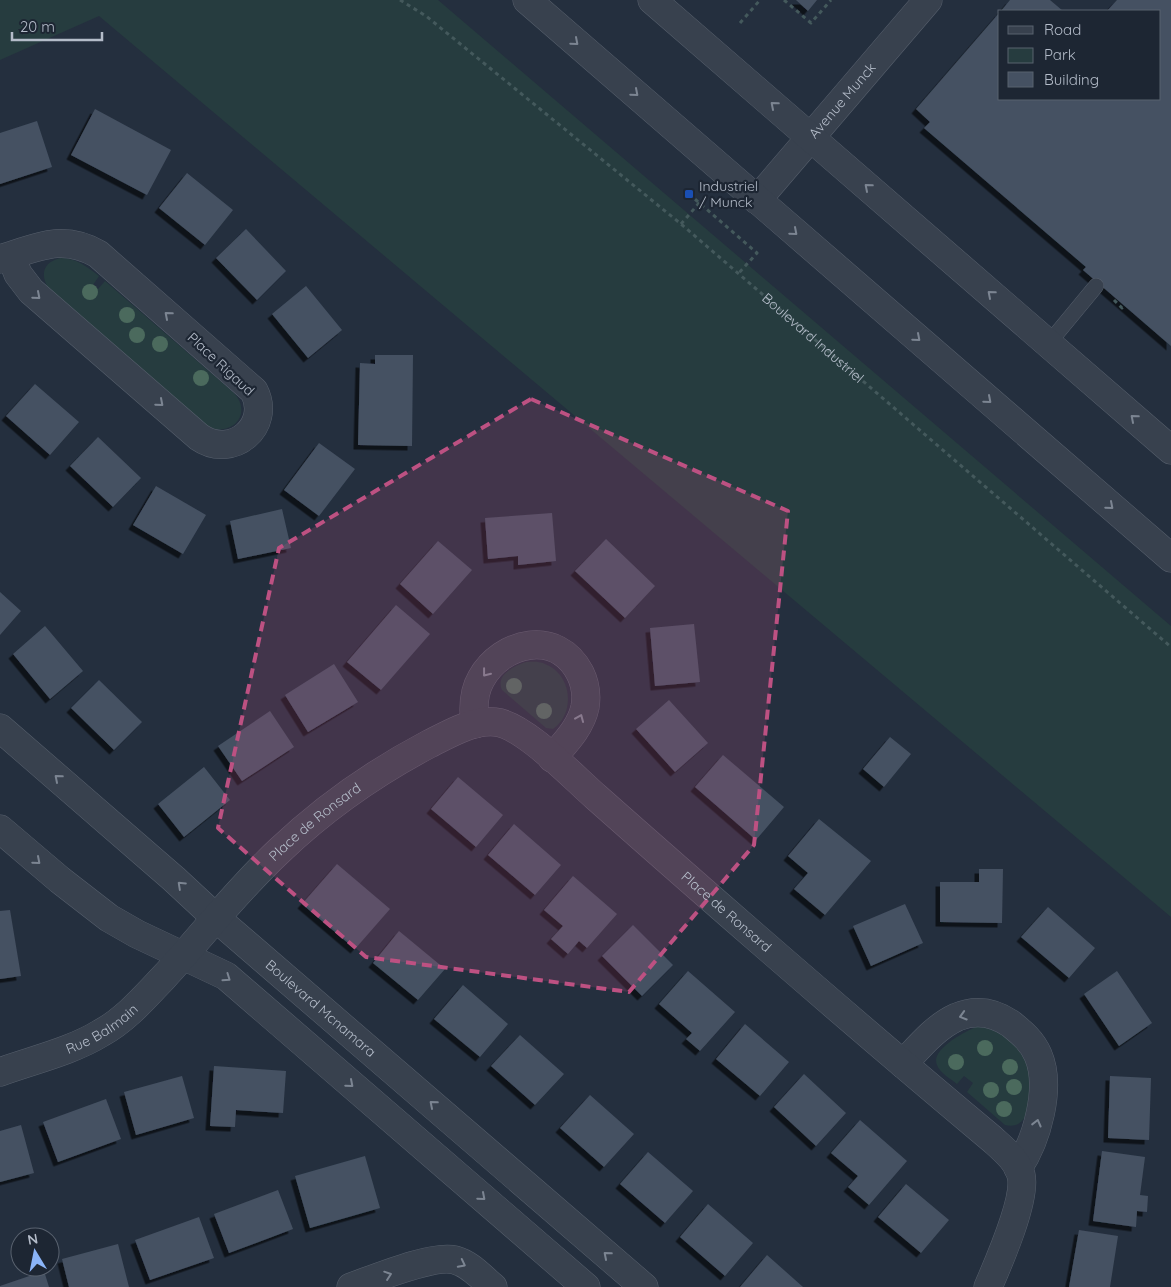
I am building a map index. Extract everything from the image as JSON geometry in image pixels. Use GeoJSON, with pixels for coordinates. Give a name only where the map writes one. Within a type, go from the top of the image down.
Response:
{"type":"FeatureCollection","features":[{"type":"Feature","properties":{"kind":"street"},"geometry":{"type":"LineString","coordinates":[[527,0],[1171,558]]}},
{"type":"Feature","properties":{"kind":"street"},"geometry":{"type":"LineString","coordinates":[[652,0],[1171,450]]}},
{"type":"Feature","properties":{"kind":"street","name":"Avenue Munck"},"geometry":{"type":"LineString","coordinates":[[757,200],[928,0]]}},
{"type":"Feature","properties":{"kind":"street","name":"Place Rigaud"},"geometry":{"type":"LineString","coordinates":[[54,243],[75,244],[98,254],[254,391],[259,404],[259,412],[248,433],[236,443],[228,445],[212,444],[199,437],[31,291],[6,258],[54,243]]}},
{"type":"Feature","properties":{"kind":"street"},"geometry":{"type":"LineString","coordinates":[[475,724],[476,690],[481,678],[496,660],[512,650],[530,645],[558,650],[573,662],[578,670],[586,697],[585,707],[578,725],[552,758]]}},
{"type":"Feature","properties":{"kind":"street","name":"Place de Ronsard"},"geometry":{"type":"LineString","coordinates":[[184,956],[271,858],[328,808],[360,785],[416,751],[458,730],[475,724],[491,722],[506,724],[552,758],[732,917],[992,1139],[1018,1168]]}},
{"type":"Feature","properties":{"kind":"street","name":"Boulevard Mcnamara"},"geometry":{"type":"LineString","coordinates":[[0,728],[167,872],[216,918],[644,1287]]}},
{"type":"Feature","properties":{"kind":"street"},"geometry":{"type":"LineString","coordinates":[[0,829],[67,886],[109,918],[137,934],[226,976],[586,1287]]}},
{"type":"Feature","properties":{"kind":"street","name":"Rue Balmain"},"geometry":{"type":"LineString","coordinates":[[0,1072],[100,1034],[124,1017],[184,956]]}},
{"type":"Feature","properties":{"kind":"street"},"geometry":{"type":"LineString","coordinates":[[903,1064],[947,1022],[968,1014],[987,1012],[1004,1019],[1023,1034],[1031,1042],[1039,1056],[1043,1086],[1040,1111],[1030,1148],[1018,1168],[1022,1181],[1019,1202],[988,1287]]}},
{"type":"Feature","properties":{"kind":"street"},"geometry":{"type":"LineString","coordinates":[[351,1287],[438,1258],[447,1258],[463,1263],[493,1287]]}},
{"type":"Feature","properties":{"kind":"lane"},"geometry":{"type":"LineString","coordinates":[[1048,344],[1096,286]]}},
{"type":"Feature","properties":{"kind":"path","name":"Boulevard Industriel"},"geometry":{"type":"LineString","coordinates":[[400,0],[426,16],[450,35],[681,224],[1171,647]]}},
{"type":"Feature","properties":{"kind":"path"},"geometry":{"type":"LineString","coordinates":[[740,23],[760,0]]}},
{"type":"Feature","properties":{"kind":"path"},"geometry":{"type":"LineString","coordinates":[[784,0],[811,23],[831,0]]}},
{"type":"Feature","properties":{"kind":"path"},"geometry":{"type":"LineString","coordinates":[[689,194],[757,253],[738,274]]}},
{"type":"Feature","properties":{"kind":"path"},"geometry":{"type":"LineString","coordinates":[[681,224],[700,202]]}},
{"type":"Feature","properties":{"kind":"path"},"geometry":{"type":"LineString","coordinates":[[1113,299],[1122,308],[1124,305]]}},
{"type":"Feature","properties":{"kind":"highlighted area"},"geometry":{"type":"Polygon","coordinates":[[[531,399],[788,511],[754,845],[629,992],[366,957],[218,828],[279,548],[531,399]]]}},
{"type":"Feature","properties":{"kind":"green space"},"geometry":{"type":"Polygon","coordinates":[[[0,0],[438,0],[1171,626],[1171,917],[99,16],[0,60],[0,0]]]}},
{"type":"Feature","properties":{"kind":"green space"},"geometry":{"type":"Polygon","coordinates":[[[60,258],[76,261],[99,276],[93,285],[98,289],[105,281],[234,393],[241,409],[237,422],[225,429],[208,427],[47,286],[44,276],[45,268],[51,262],[60,258]]]}},
{"type":"Feature","properties":{"kind":"green space"},"geometry":{"type":"Polygon","coordinates":[[[526,662],[540,662],[554,669],[561,676],[565,685],[568,694],[568,704],[565,714],[553,729],[546,728],[502,690],[501,680],[503,676],[511,669],[526,662]]]}},
{"type":"Feature","properties":{"kind":"green space"},"geometry":{"type":"Polygon","coordinates":[[[976,1027],[993,1030],[1001,1034],[1015,1046],[1025,1060],[1029,1074],[1029,1098],[1026,1115],[1017,1124],[1005,1125],[967,1092],[973,1083],[964,1076],[957,1084],[938,1068],[936,1059],[938,1053],[949,1042],[976,1027]]]}},
{"type":"Feature","properties":{"kind":"building"},"geometry":{"type":"Polygon","coordinates":[[[796,0],[817,0],[808,11],[796,0]]]}},
{"type":"Feature","properties":{"kind":"building"},"geometry":{"type":"Polygon","coordinates":[[[1010,0],[1050,0],[1062,10],[1002,10],[1010,0]]]}},
{"type":"Feature","properties":{"kind":"building"},"geometry":{"type":"Polygon","coordinates":[[[1117,0],[1171,0],[1171,346],[1083,270],[1086,267],[924,128],[930,122],[916,109],[998,14],[998,100],[1161,100],[1161,10],[1108,10],[1117,0]]]}},
{"type":"Feature","properties":{"kind":"building"},"geometry":{"type":"Polygon","coordinates":[[[95,109],[171,150],[147,195],[71,155],[95,109]]]}},
{"type":"Feature","properties":{"kind":"building"},"geometry":{"type":"Polygon","coordinates":[[[37,121],[52,167],[0,184],[0,133],[37,121]]]}},
{"type":"Feature","properties":{"kind":"building"},"geometry":{"type":"Polygon","coordinates":[[[187,173],[233,210],[205,245],[159,208],[187,173]]]}},
{"type":"Feature","properties":{"kind":"building"},"geometry":{"type":"Polygon","coordinates":[[[246,229],[286,271],[257,300],[216,258],[246,229]]]}},
{"type":"Feature","properties":{"kind":"building"},"geometry":{"type":"Polygon","coordinates":[[[306,286],[342,330],[308,358],[272,314],[306,286]]]}},
{"type":"Feature","properties":{"kind":"building"},"geometry":{"type":"Polygon","coordinates":[[[375,355],[413,355],[412,446],[358,445],[360,363],[375,364],[375,355]]]}},
{"type":"Feature","properties":{"kind":"building"},"geometry":{"type":"Polygon","coordinates":[[[35,384],[79,422],[50,455],[6,416],[35,384]]]}},
{"type":"Feature","properties":{"kind":"building"},"geometry":{"type":"Polygon","coordinates":[[[98,437],[141,478],[113,507],[70,466],[98,437]]]}},
{"type":"Feature","properties":{"kind":"building"},"geometry":{"type":"Polygon","coordinates":[[[319,443],[355,469],[319,516],[284,490],[319,443]]]}},
{"type":"Feature","properties":{"kind":"building"},"geometry":{"type":"Polygon","coordinates":[[[156,486],[206,515],[183,554],[133,525],[156,486]]]}},
{"type":"Feature","properties":{"kind":"building"},"geometry":{"type":"Polygon","coordinates":[[[282,509],[291,548],[238,559],[230,521],[282,509]]]}},
{"type":"Feature","properties":{"kind":"building"},"geometry":{"type":"Polygon","coordinates":[[[552,513],[556,561],[518,565],[518,556],[488,559],[485,518],[552,513]]]}},
{"type":"Feature","properties":{"kind":"building"},"geometry":{"type":"Polygon","coordinates":[[[606,539],[655,586],[625,618],[575,571],[606,539]]]}},
{"type":"Feature","properties":{"kind":"building"},"geometry":{"type":"Polygon","coordinates":[[[438,541],[472,570],[433,614],[400,584],[438,541]]]}},
{"type":"Feature","properties":{"kind":"building"},"geometry":{"type":"Polygon","coordinates":[[[0,592],[21,611],[0,635],[0,592]]]}},
{"type":"Feature","properties":{"kind":"building"},"geometry":{"type":"Polygon","coordinates":[[[396,605],[430,634],[381,690],[347,662],[396,605]]]}},
{"type":"Feature","properties":{"kind":"building"},"geometry":{"type":"Polygon","coordinates":[[[694,624],[700,682],[655,686],[650,628],[694,624]]]}},
{"type":"Feature","properties":{"kind":"building"},"geometry":{"type":"Polygon","coordinates":[[[45,626],[83,671],[50,699],[13,654],[45,626]]]}},
{"type":"Feature","properties":{"kind":"building"},"geometry":{"type":"Polygon","coordinates":[[[334,664],[358,702],[308,732],[285,695],[334,664]]]}},
{"type":"Feature","properties":{"kind":"building"},"geometry":{"type":"Polygon","coordinates":[[[99,680],[142,722],[114,750],[71,708],[99,680]]]}},
{"type":"Feature","properties":{"kind":"building"},"geometry":{"type":"Polygon","coordinates":[[[669,700],[708,743],[675,772],[636,729],[669,700]]]}},
{"type":"Feature","properties":{"kind":"building"},"geometry":{"type":"Polygon","coordinates":[[[270,711],[294,747],[242,781],[218,746],[270,711]]]}},
{"type":"Feature","properties":{"kind":"building"},"geometry":{"type":"Polygon","coordinates":[[[890,737],[911,754],[884,787],[863,769],[890,737]]]}},
{"type":"Feature","properties":{"kind":"building"},"geometry":{"type":"Polygon","coordinates":[[[723,755],[784,807],[756,840],[695,787],[723,755]]]}},
{"type":"Feature","properties":{"kind":"building"},"geometry":{"type":"Polygon","coordinates":[[[204,767],[230,800],[184,837],[158,804],[204,767]]]}},
{"type":"Feature","properties":{"kind":"building"},"geometry":{"type":"Polygon","coordinates":[[[458,777],[503,815],[476,847],[431,809],[458,777]]]}},
{"type":"Feature","properties":{"kind":"building"},"geometry":{"type":"Polygon","coordinates":[[[819,819],[871,861],[825,915],[794,889],[808,873],[788,856],[819,819]]]}},
{"type":"Feature","properties":{"kind":"building"},"geometry":{"type":"Polygon","coordinates":[[[514,824],[561,865],[535,895],[488,855],[514,824]]]}},
{"type":"Feature","properties":{"kind":"building"},"geometry":{"type":"Polygon","coordinates":[[[337,864],[390,909],[355,949],[302,904],[337,864]]]}},
{"type":"Feature","properties":{"kind":"building"},"geometry":{"type":"Polygon","coordinates":[[[979,869],[1003,869],[1002,923],[940,922],[940,882],[979,882],[979,869]]]}},
{"type":"Feature","properties":{"kind":"building"},"geometry":{"type":"Polygon","coordinates":[[[573,876],[617,914],[587,948],[579,941],[568,954],[551,939],[563,926],[544,910],[573,876]]]}},
{"type":"Feature","properties":{"kind":"building"},"geometry":{"type":"Polygon","coordinates":[[[905,904],[923,943],[871,966],[853,926],[905,904]]]}},
{"type":"Feature","properties":{"kind":"building"},"geometry":{"type":"Polygon","coordinates":[[[1048,907],[1095,948],[1069,978],[1021,937],[1048,907]]]}},
{"type":"Feature","properties":{"kind":"building"},"geometry":{"type":"Polygon","coordinates":[[[10,910],[21,976],[0,979],[0,911],[10,910]]]}},
{"type":"Feature","properties":{"kind":"building"},"geometry":{"type":"Polygon","coordinates":[[[633,925],[673,965],[642,996],[602,956],[633,925]]]}},
{"type":"Feature","properties":{"kind":"building"},"geometry":{"type":"Polygon","coordinates":[[[399,931],[445,969],[418,1000],[373,963],[399,931]]]}},
{"type":"Feature","properties":{"kind":"building"},"geometry":{"type":"Polygon","coordinates":[[[688,971],[735,1012],[700,1051],[686,1039],[692,1033],[659,1004],[688,971]]]}},
{"type":"Feature","properties":{"kind":"building"},"geometry":{"type":"Polygon","coordinates":[[[1117,971],[1152,1023],[1119,1046],[1084,994],[1117,971]]]}},
{"type":"Feature","properties":{"kind":"building"},"geometry":{"type":"Polygon","coordinates":[[[463,985],[508,1024],[480,1057],[434,1019],[463,985]]]}},
{"type":"Feature","properties":{"kind":"building"},"geometry":{"type":"Polygon","coordinates":[[[745,1024],[789,1062],[760,1096],[716,1059],[745,1024]]]}},
{"type":"Feature","properties":{"kind":"building"},"geometry":{"type":"Polygon","coordinates":[[[520,1035],[564,1074],[535,1105],[491,1066],[520,1035]]]}},
{"type":"Feature","properties":{"kind":"building"},"geometry":{"type":"Polygon","coordinates":[[[214,1066],[286,1071],[283,1113],[236,1110],[235,1127],[210,1126],[214,1066]]]}},
{"type":"Feature","properties":{"kind":"building"},"geometry":{"type":"Polygon","coordinates":[[[804,1074],[846,1113],[816,1146],[774,1107],[804,1074]]]}},
{"type":"Feature","properties":{"kind":"building"},"geometry":{"type":"Polygon","coordinates":[[[182,1076],[194,1118],[136,1135],[124,1092],[182,1076]]]}},
{"type":"Feature","properties":{"kind":"building"},"geometry":{"type":"Polygon","coordinates":[[[1110,1076],[1151,1078],[1149,1140],[1108,1138],[1110,1076]]]}},
{"type":"Feature","properties":{"kind":"building"},"geometry":{"type":"Polygon","coordinates":[[[590,1095],[634,1134],[604,1167],[560,1128],[590,1095]]]}},
{"type":"Feature","properties":{"kind":"building"},"geometry":{"type":"Polygon","coordinates":[[[106,1099],[121,1139],[58,1162],[43,1122],[106,1099]]]}},
{"type":"Feature","properties":{"kind":"building"},"geometry":{"type":"Polygon","coordinates":[[[860,1120],[907,1161],[869,1205],[848,1187],[858,1176],[831,1153],[860,1120]]]}},
{"type":"Feature","properties":{"kind":"building"},"geometry":{"type":"Polygon","coordinates":[[[21,1125],[34,1173],[0,1182],[0,1131],[21,1125]]]}},
{"type":"Feature","properties":{"kind":"building"},"geometry":{"type":"Polygon","coordinates":[[[1102,1151],[1145,1157],[1140,1195],[1148,1196],[1147,1212],[1137,1211],[1136,1227],[1093,1221],[1102,1151]]]}},
{"type":"Feature","properties":{"kind":"building"},"geometry":{"type":"Polygon","coordinates":[[[648,1152],[693,1191],[665,1223],[620,1184],[648,1152]]]}},
{"type":"Feature","properties":{"kind":"building"},"geometry":{"type":"Polygon","coordinates":[[[365,1156],[380,1208],[310,1228],[295,1176],[365,1156]]]}},
{"type":"Feature","properties":{"kind":"building"},"geometry":{"type":"Polygon","coordinates":[[[906,1184],[949,1220],[921,1253],[878,1217],[906,1184]]]}},
{"type":"Feature","properties":{"kind":"building"},"geometry":{"type":"Polygon","coordinates":[[[278,1190],[293,1229],[229,1253],[214,1214],[278,1190]]]}},
{"type":"Feature","properties":{"kind":"building"},"geometry":{"type":"Polygon","coordinates":[[[708,1204],[753,1243],[725,1276],[680,1237],[708,1204]]]}},
{"type":"Feature","properties":{"kind":"building"},"geometry":{"type":"Polygon","coordinates":[[[199,1217],[214,1258],[150,1280],[135,1240],[199,1217]]]}},
{"type":"Feature","properties":{"kind":"building"},"geometry":{"type":"Polygon","coordinates":[[[1079,1230],[1118,1236],[1110,1287],[1069,1287],[1079,1230]]]}},
{"type":"Feature","properties":{"kind":"building"},"geometry":{"type":"Polygon","coordinates":[[[118,1244],[129,1287],[69,1287],[62,1259],[118,1244]]]}},
{"type":"Feature","properties":{"kind":"building"},"geometry":{"type":"Polygon","coordinates":[[[767,1255],[803,1287],[740,1287],[767,1255]]]}},
{"type":"Feature","properties":{"kind":"building"},"geometry":{"type":"Polygon","coordinates":[[[26,1277],[46,1277],[49,1287],[0,1287],[26,1277]]]}},
{"type":"Feature","properties":{"kind":"place","name":"Industriel / Munck"},"geometry":{"type":"Point","coordinates":[689,194]}}]}
